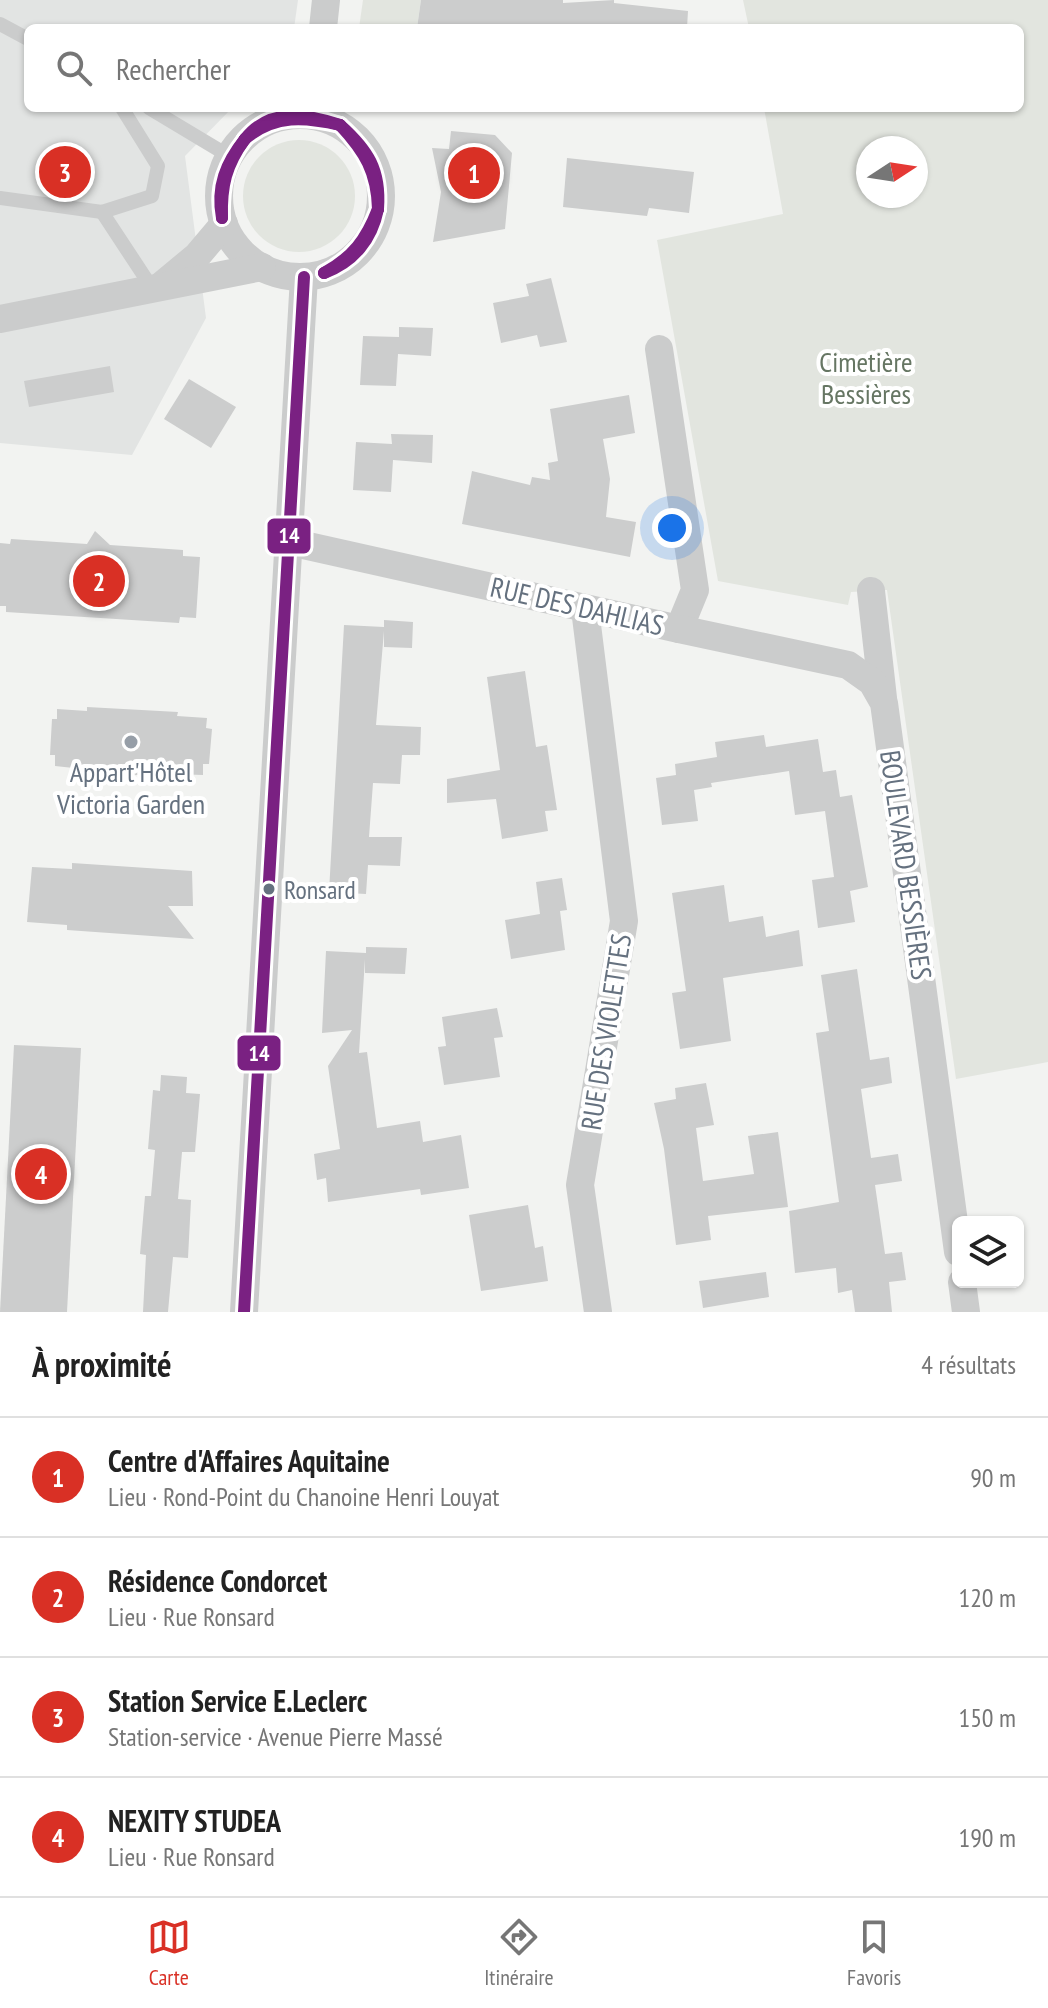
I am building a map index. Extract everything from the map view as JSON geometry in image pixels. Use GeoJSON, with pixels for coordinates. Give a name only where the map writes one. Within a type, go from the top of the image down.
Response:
{"type":"FeatureCollection","features":[{"type":"Feature","properties":{"kind":"street"},"geometry":{"type":"LineString","coordinates":[[323,24],[326,0]]}},
{"type":"Feature","properties":{"kind":"street"},"geometry":{"type":"LineString","coordinates":[[286,112],[338,117],[361,142],[375,164],[381,189],[379,215],[369,239],[352,258],[329,272],[304,277],[283,275],[262,267],[233,241],[224,224],[220,189],[229,156],[243,138],[286,112]]}},
{"type":"Feature","properties":{"kind":"street"},"geometry":{"type":"LineString","coordinates":[[157,287],[197,256],[224,224]]}},
{"type":"Feature","properties":{"kind":"street"},"geometry":{"type":"LineString","coordinates":[[0,319],[262,267]]}},
{"type":"Feature","properties":{"kind":"street"},"geometry":{"type":"LineString","coordinates":[[244,1312],[304,277]]}},
{"type":"Feature","properties":{"kind":"street","name":"RUE DES DAHLIAS"},"geometry":{"type":"LineString","coordinates":[[290,542],[679,629],[695,590],[659,349]]}},
{"type":"Feature","properties":{"kind":"street","name":"BOULEVARD BESSIÈRES"},"geometry":{"type":"LineString","coordinates":[[871,591],[953,1216]]}},
{"type":"Feature","properties":{"kind":"street","name":"RUE DES VIOLETTES"},"geometry":{"type":"LineString","coordinates":[[585,609],[624,921],[580,1185],[598,1312]]}},
{"type":"Feature","properties":{"kind":"street"},"geometry":{"type":"LineString","coordinates":[[679,629],[848,665],[872,682],[884,703]]}},
{"type":"Feature","properties":{"kind":"street"},"geometry":{"type":"LineString","coordinates":[[963,1288],[966,1312]]}},
{"type":"Feature","properties":{"kind":"lane"},"geometry":{"type":"LineString","coordinates":[[0,24],[24,37]]}},
{"type":"Feature","properties":{"kind":"lane"},"geometry":{"type":"LineString","coordinates":[[0,198],[102,212],[152,196],[158,166],[124,112]]}},
{"type":"Feature","properties":{"kind":"lane"},"geometry":{"type":"LineString","coordinates":[[156,112],[229,156]]}},
{"type":"Feature","properties":{"kind":"lane"},"geometry":{"type":"LineString","coordinates":[[102,212],[157,287]]}},
{"type":"Feature","properties":{"kind":"shaded area"},"geometry":{"type":"Polygon","coordinates":[[[0,0],[298,0],[295,24],[24,24],[24,112],[228,112],[185,156],[206,318],[132,455],[0,443],[0,0]]]}},
{"type":"Feature","properties":{"kind":"green space"},"geometry":{"type":"Polygon","coordinates":[[[363,0],[421,0],[418,24],[360,24],[363,0]]]}},
{"type":"Feature","properties":{"kind":"green space","name":"Cimetière Bessières"},"geometry":{"type":"Polygon","coordinates":[[[743,0],[1048,0],[1048,1062],[956,1079],[887,590],[851,592],[848,605],[718,581],[657,240],[783,214],[765,112],[1024,112],[1024,24],[748,24],[743,0]]]}},
{"type":"Feature","properties":{"kind":"green space"},"geometry":{"type":"Polygon","coordinates":[[[299,140],[320,144],[339,156],[351,175],[355,196],[351,217],[339,236],[320,248],[299,252],[278,248],[259,236],[247,217],[243,196],[247,175],[259,156],[278,144],[299,140]]]}},
{"type":"Feature","properties":{"kind":"building"},"geometry":{"type":"Polygon","coordinates":[[[421,0],[563,0],[563,3],[614,0],[614,3],[688,11],[687,24],[418,24],[421,0]]]}},
{"type":"Feature","properties":{"kind":"building"},"geometry":{"type":"Polygon","coordinates":[[[451,131],[495,135],[512,153],[505,229],[433,242],[441,192],[432,148],[449,149],[451,131]]]}},
{"type":"Feature","properties":{"kind":"building"},"geometry":{"type":"Polygon","coordinates":[[[567,158],[694,172],[689,213],[649,208],[647,216],[563,207],[567,158]]]}},
{"type":"Feature","properties":{"kind":"building"},"geometry":{"type":"Polygon","coordinates":[[[551,278],[567,342],[540,347],[537,335],[501,343],[493,303],[529,296],[526,284],[551,278]]]}},
{"type":"Feature","properties":{"kind":"building"},"geometry":{"type":"Polygon","coordinates":[[[399,327],[433,328],[431,356],[398,354],[396,386],[360,385],[363,336],[399,337],[399,327]]]}},
{"type":"Feature","properties":{"kind":"building"},"geometry":{"type":"Polygon","coordinates":[[[110,366],[114,392],[29,407],[24,381],[110,366]]]}},
{"type":"Feature","properties":{"kind":"building"},"geometry":{"type":"Polygon","coordinates":[[[189,379],[236,407],[211,448],[164,419],[189,379]]]}},
{"type":"Feature","properties":{"kind":"building"},"geometry":{"type":"Polygon","coordinates":[[[629,395],[635,433],[603,439],[610,479],[606,517],[636,522],[630,557],[462,524],[472,471],[530,485],[532,477],[550,480],[548,463],[558,461],[550,409],[629,395]]]}},
{"type":"Feature","properties":{"kind":"building"},"geometry":{"type":"Polygon","coordinates":[[[391,434],[433,435],[432,463],[393,460],[391,492],[353,490],[356,442],[392,444],[391,434]]]}},
{"type":"Feature","properties":{"kind":"building"},"geometry":{"type":"Polygon","coordinates":[[[95,531],[110,545],[183,550],[183,556],[200,557],[196,618],[180,617],[179,623],[6,612],[6,606],[0,606],[0,543],[10,544],[11,539],[87,544],[95,531]]]}},
{"type":"Feature","properties":{"kind":"building"},"geometry":{"type":"Polygon","coordinates":[[[384,620],[413,622],[412,648],[384,647],[384,631],[376,725],[421,727],[420,755],[402,755],[400,784],[373,783],[369,837],[402,837],[400,866],[368,865],[366,894],[329,892],[344,625],[384,627],[384,620]]]}},
{"type":"Feature","properties":{"kind":"building"},"geometry":{"type":"Polygon","coordinates":[[[525,671],[536,747],[547,745],[557,810],[545,811],[548,831],[502,839],[496,799],[447,803],[447,779],[500,770],[487,677],[525,671]]]}},
{"type":"Feature","properties":{"kind":"building"},"geometry":{"type":"Polygon","coordinates":[[[87,707],[178,712],[177,716],[207,718],[206,728],[212,729],[209,764],[203,764],[203,775],[174,774],[174,777],[83,772],[83,769],[55,766],[55,755],[50,755],[52,719],[57,719],[57,709],[87,711],[87,707]]]}},
{"type":"Feature","properties":{"kind":"building"},"geometry":{"type":"Polygon","coordinates":[[[764,735],[766,747],[818,739],[823,772],[836,770],[840,797],[852,795],[868,887],[850,891],[855,922],[818,928],[812,880],[834,877],[825,811],[795,815],[789,771],[711,783],[712,787],[694,790],[698,821],[662,825],[656,778],[676,775],[675,764],[717,757],[715,742],[764,735]]]}},
{"type":"Feature","properties":{"kind":"building"},"geometry":{"type":"Polygon","coordinates":[[[72,863],[192,871],[193,906],[168,906],[194,939],[67,930],[67,925],[27,922],[32,867],[72,869],[72,863]]]}},
{"type":"Feature","properties":{"kind":"building"},"geometry":{"type":"Polygon","coordinates":[[[562,878],[567,910],[560,911],[565,950],[511,959],[505,920],[540,914],[536,882],[562,878]]]}},
{"type":"Feature","properties":{"kind":"building"},"geometry":{"type":"Polygon","coordinates":[[[724,885],[729,922],[763,916],[766,937],[799,930],[803,966],[723,978],[731,1041],[680,1049],[672,993],[686,991],[672,893],[724,885]]]}},
{"type":"Feature","properties":{"kind":"building"},"geometry":{"type":"Polygon","coordinates":[[[366,947],[407,948],[405,974],[365,973],[365,959],[359,1053],[367,1052],[377,1128],[420,1121],[423,1142],[461,1135],[469,1188],[421,1195],[420,1189],[328,1202],[326,1178],[317,1180],[314,1154],[340,1149],[328,1066],[352,1030],[322,1033],[326,951],[366,953],[366,947]]]}},
{"type":"Feature","properties":{"kind":"building"},"geometry":{"type":"Polygon","coordinates":[[[857,969],[870,1060],[889,1057],[892,1083],[861,1089],[871,1158],[898,1154],[902,1181],[875,1185],[885,1254],[902,1252],[906,1280],[889,1282],[892,1312],[855,1312],[852,1290],[838,1293],[836,1268],[795,1273],[789,1211],[839,1202],[816,1033],[829,1031],[821,975],[857,969]]]}},
{"type":"Feature","properties":{"kind":"building"},"geometry":{"type":"Polygon","coordinates":[[[497,1008],[503,1037],[494,1038],[500,1077],[444,1085],[438,1047],[446,1046],[442,1017],[497,1008]]]}},
{"type":"Feature","properties":{"kind":"building"},"geometry":{"type":"Polygon","coordinates":[[[14,1045],[81,1048],[67,1312],[0,1312],[14,1045]]]}},
{"type":"Feature","properties":{"kind":"building"},"geometry":{"type":"Polygon","coordinates":[[[161,1075],[187,1077],[186,1093],[200,1094],[195,1152],[182,1152],[178,1199],[191,1200],[188,1258],[173,1257],[168,1312],[143,1312],[146,1255],[140,1254],[145,1196],[151,1196],[155,1150],[148,1149],[153,1090],[160,1091],[161,1075]]]}},
{"type":"Feature","properties":{"kind":"building"},"geometry":{"type":"Polygon","coordinates":[[[706,1083],[714,1125],[696,1128],[703,1181],[754,1174],[748,1136],[778,1132],[788,1207],[708,1216],[711,1240],[676,1245],[664,1149],[654,1103],[676,1099],[675,1088],[706,1083]]]}},
{"type":"Feature","properties":{"kind":"building"},"geometry":{"type":"Polygon","coordinates":[[[528,1205],[535,1248],[543,1246],[548,1281],[481,1291],[469,1215],[528,1205]]]}},
{"type":"Feature","properties":{"kind":"building"},"geometry":{"type":"Polygon","coordinates":[[[766,1272],[769,1297],[703,1308],[699,1281],[766,1272]]]}},
{"type":"Feature","properties":{"kind":"transit line","name":"14"},"geometry":{"type":"LineString","coordinates":[[245,139],[266,122],[290,116],[315,118],[340,125]]}},
{"type":"Feature","properties":{"kind":"transit line","name":"14"},"geometry":{"type":"LineString","coordinates":[[245,139],[279,121],[302,119],[340,125]]}},
{"type":"Feature","properties":{"kind":"transit line","name":"14"},"geometry":{"type":"LineString","coordinates":[[340,125],[371,162],[377,183],[378,209]]}},
{"type":"Feature","properties":{"kind":"transit line","name":"14"},"geometry":{"type":"LineString","coordinates":[[340,125],[368,163],[378,209]]}},
{"type":"Feature","properties":{"kind":"transit line","name":"14"},"geometry":{"type":"LineString","coordinates":[[222,218],[220,196],[224,176],[245,139]]}},
{"type":"Feature","properties":{"kind":"transit line","name":"14"},"geometry":{"type":"LineString","coordinates":[[222,218],[226,176],[245,139]]}},
{"type":"Feature","properties":{"kind":"transit line","name":"14"},"geometry":{"type":"LineString","coordinates":[[324,273],[357,247],[378,209]]}},
{"type":"Feature","properties":{"kind":"transit line","name":"14"},"geometry":{"type":"LineString","coordinates":[[324,273],[344,263],[360,248],[371,230],[378,209]]}},
{"type":"Feature","properties":{"kind":"transit line","name":"14"},"geometry":{"type":"LineString","coordinates":[[244,1312],[304,277]]}},
{"type":"Feature","properties":{"kind":"place","name":"Station Service E.Leclerc"},"geometry":{"type":"Point","coordinates":[65,172]}},
{"type":"Feature","properties":{"kind":"place","name":"Centre d'Affaires Aquitaine"},"geometry":{"type":"Point","coordinates":[474,173]}},
{"type":"Feature","properties":{"kind":"place","name":"Résidence Condorcet"},"geometry":{"type":"Point","coordinates":[99,581]}},
{"type":"Feature","properties":{"kind":"place","name":"Appart'Hôtel Victoria Garden"},"geometry":{"type":"Point","coordinates":[131,742]}},
{"type":"Feature","properties":{"kind":"place","name":"Ronsard"},"geometry":{"type":"Point","coordinates":[269,889]}},
{"type":"Feature","properties":{"kind":"place","name":"NEXITY STUDEA"},"geometry":{"type":"Point","coordinates":[41,1174]}}]}
